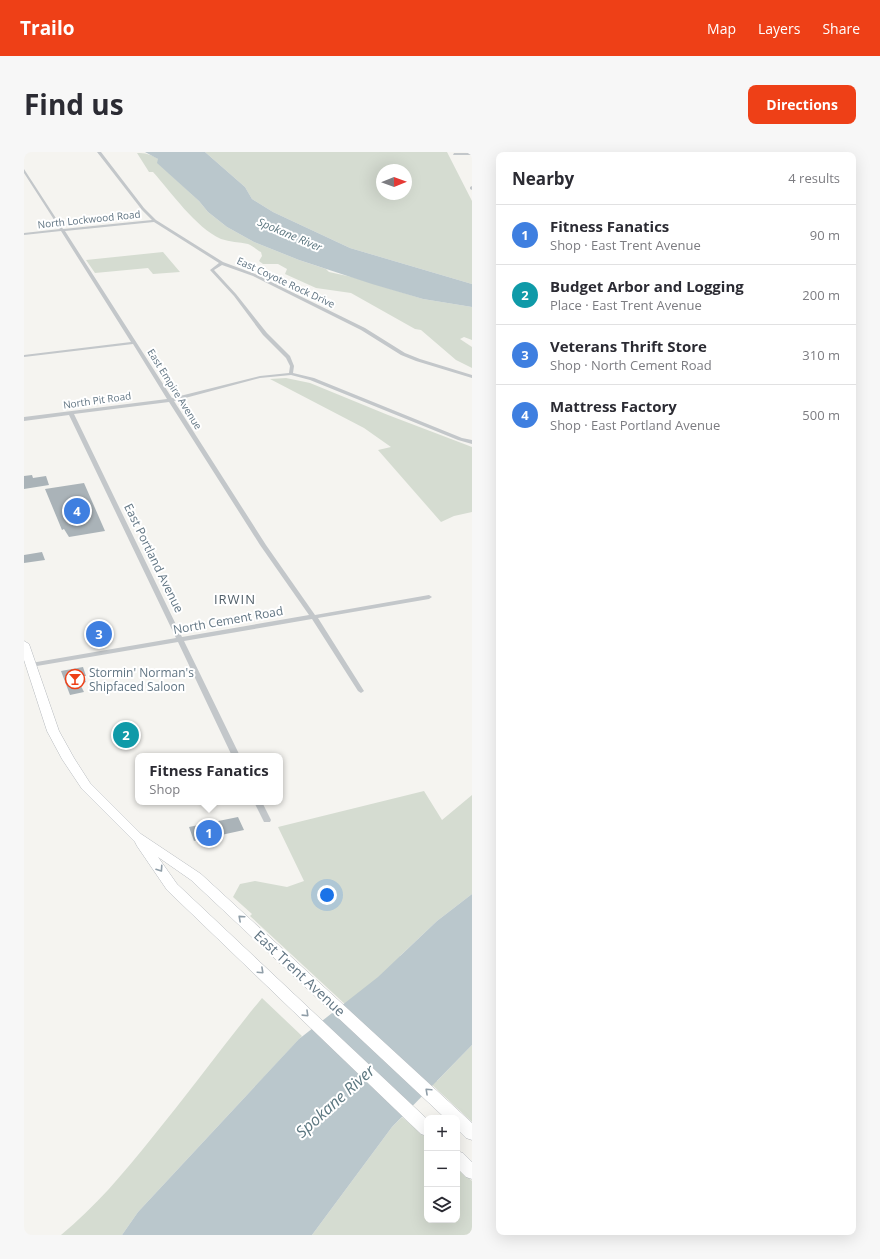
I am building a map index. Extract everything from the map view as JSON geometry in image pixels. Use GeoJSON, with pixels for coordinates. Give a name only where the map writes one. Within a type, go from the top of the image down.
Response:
{"type":"FeatureCollection","features":[{"type":"Feature","properties":{"kind":"main road","name":"East Trent Avenue"},"geometry":{"type":"LineString","coordinates":[[24,644],[27,665],[53,732],[68,759],[86,786],[138,837],[196,877],[454,1115]]}},
{"type":"Feature","properties":{"kind":"main road","name":"East Trent Avenue"},"geometry":{"type":"LineString","coordinates":[[138,837],[172,887],[424,1126]]}},
{"type":"Feature","properties":{"kind":"main road","name":"East Trent Avenue"},"geometry":{"type":"LineString","coordinates":[[460,1121],[472,1133]]}},
{"type":"Feature","properties":{"kind":"main road"},"geometry":{"type":"LineString","coordinates":[[460,1161],[472,1172]]}},
{"type":"Feature","properties":{"kind":"street","name":"East Coyote Rock Drive"},"geometry":{"type":"LineString","coordinates":[[100,152],[143,209],[155,221],[222,263],[254,275],[363,329],[403,354],[472,376]]}},
{"type":"Feature","properties":{"kind":"street"},"geometry":{"type":"LineString","coordinates":[[454,154],[472,154]]}},
{"type":"Feature","properties":{"kind":"street","name":"East Empire Avenue"},"geometry":{"type":"LineString","coordinates":[[24,170],[263,545],[313,616],[361,691]]}},
{"type":"Feature","properties":{"kind":"street","name":"North Lockwood Road"},"geometry":{"type":"LineString","coordinates":[[24,234],[155,221]]}},
{"type":"Feature","properties":{"kind":"street"},"geometry":{"type":"LineString","coordinates":[[222,263],[212,270],[235,295],[265,334],[288,356],[292,366],[291,374]]}},
{"type":"Feature","properties":{"kind":"street"},"geometry":{"type":"LineString","coordinates":[[24,356],[134,343]]}},
{"type":"Feature","properties":{"kind":"street"},"geometry":{"type":"LineString","coordinates":[[172,400],[260,377],[291,374],[312,379],[460,439],[472,442]]}},
{"type":"Feature","properties":{"kind":"street","name":"North Pit Road"},"geometry":{"type":"LineString","coordinates":[[24,419],[172,400]]}},
{"type":"Feature","properties":{"kind":"street","name":"East Portland Avenue"},"geometry":{"type":"LineString","coordinates":[[71,413],[235,753]]}},
{"type":"Feature","properties":{"kind":"street","name":"North Cement Road"},"geometry":{"type":"LineString","coordinates":[[27,665],[429,597]]}},
{"type":"Feature","properties":{"kind":"street"},"geometry":{"type":"LineString","coordinates":[[260,805],[267,820]]}},
{"type":"Feature","properties":{"kind":"shaded area"},"geometry":{"type":"Polygon","coordinates":[[[205,152],[447,152],[472,201],[472,284],[350,248],[273,212],[252,199],[245,187],[205,152]]]}},
{"type":"Feature","properties":{"kind":"shaded area"},"geometry":{"type":"Polygon","coordinates":[[[137,153],[148,154],[158,159],[158,163],[199,201],[208,212],[227,227],[254,242],[326,269],[329,272],[352,277],[423,299],[472,307],[472,340],[464,337],[460,339],[472,347],[472,368],[456,360],[421,330],[415,329],[351,293],[316,288],[285,274],[287,269],[278,264],[263,264],[259,261],[262,256],[261,252],[250,245],[224,240],[211,234],[193,218],[153,172],[149,172],[137,153]]]}},
{"type":"Feature","properties":{"kind":"shaded area"},"geometry":{"type":"Polygon","coordinates":[[[163,252],[180,272],[153,274],[148,268],[95,273],[86,260],[163,252]]]}},
{"type":"Feature","properties":{"kind":"shaded area"},"geometry":{"type":"Polygon","coordinates":[[[286,378],[310,383],[472,447],[472,512],[454,516],[441,522],[378,450],[391,447],[364,428],[270,379],[286,378]]]}},
{"type":"Feature","properties":{"kind":"shaded area"},"geometry":{"type":"Polygon","coordinates":[[[424,791],[442,820],[472,795],[472,894],[437,921],[400,956],[437,1081],[472,1045],[472,1122],[250,916],[252,914],[233,897],[240,884],[255,881],[287,887],[304,881],[278,827],[424,791]]]}},
{"type":"Feature","properties":{"kind":"shaded area"},"geometry":{"type":"Polygon","coordinates":[[[262,998],[302,1036],[138,1212],[122,1235],[61,1235],[97,1202],[130,1165],[262,998]]]}},
{"type":"Feature","properties":{"kind":"shaded area"},"geometry":{"type":"Polygon","coordinates":[[[402,1117],[424,1135],[424,1223],[460,1223],[460,1169],[472,1181],[472,1235],[312,1235],[392,1127],[402,1117]]]}},
{"type":"Feature","properties":{"kind":"water","name":"Spokane River"},"geometry":{"type":"Polygon","coordinates":[[[145,152],[205,152],[245,187],[252,199],[273,212],[350,248],[472,284],[472,307],[423,299],[372,284],[299,260],[254,242],[227,227],[208,212],[199,201],[157,163],[158,159],[145,152]]]}},
{"type":"Feature","properties":{"kind":"water","name":"Spokane River"},"geometry":{"type":"Polygon","coordinates":[[[472,894],[472,1045],[392,1127],[312,1235],[122,1235],[138,1212],[299,1039],[378,977],[437,921],[472,894]]]}},
{"type":"Feature","properties":{"kind":"building"},"geometry":{"type":"Polygon","coordinates":[[[32,475],[33,478],[46,476],[49,485],[24,489],[24,476],[32,475]]]}},
{"type":"Feature","properties":{"kind":"building"},"geometry":{"type":"Polygon","coordinates":[[[84,483],[105,531],[69,537],[64,529],[62,530],[45,489],[84,483]]]}},
{"type":"Feature","properties":{"kind":"building"},"geometry":{"type":"Polygon","coordinates":[[[42,552],[45,560],[24,563],[24,555],[42,552]]]}},
{"type":"Feature","properties":{"kind":"building"},"geometry":{"type":"Polygon","coordinates":[[[104,627],[108,639],[95,641],[91,629],[104,627]]]}},
{"type":"Feature","properties":{"kind":"building","name":"Stormin' Norman's Shipfaced Saloon"},"geometry":{"type":"Polygon","coordinates":[[[83,667],[86,682],[80,684],[84,692],[70,695],[61,671],[83,667]]]}},
{"type":"Feature","properties":{"kind":"building"},"geometry":{"type":"Polygon","coordinates":[[[131,729],[135,739],[121,741],[117,732],[131,729]]]}},
{"type":"Feature","properties":{"kind":"building"},"geometry":{"type":"Polygon","coordinates":[[[238,817],[244,830],[212,837],[213,840],[198,843],[197,840],[194,841],[189,827],[238,817]]]}},
{"type":"Feature","properties":{"kind":"place","name":"Mattress Factory"},"geometry":{"type":"Point","coordinates":[77,511]}},
{"type":"Feature","properties":{"kind":"place","name":"Veterans Thrift Store"},"geometry":{"type":"Point","coordinates":[99,634]}},
{"type":"Feature","properties":{"kind":"place","name":"Stormin' Norman's Shipfaced Saloon"},"geometry":{"type":"Point","coordinates":[75,679]}},
{"type":"Feature","properties":{"kind":"place","name":"Budget Arbor and Logging"},"geometry":{"type":"Point","coordinates":[126,735]}},
{"type":"Feature","properties":{"kind":"place","name":"Fitness Fanatics"},"geometry":{"type":"Point","coordinates":[209,833]}},
{"type":"Feature","properties":{"kind":"district","name":"IRWIN"},"geometry":{"type":"Point","coordinates":[235,599]}}]}
